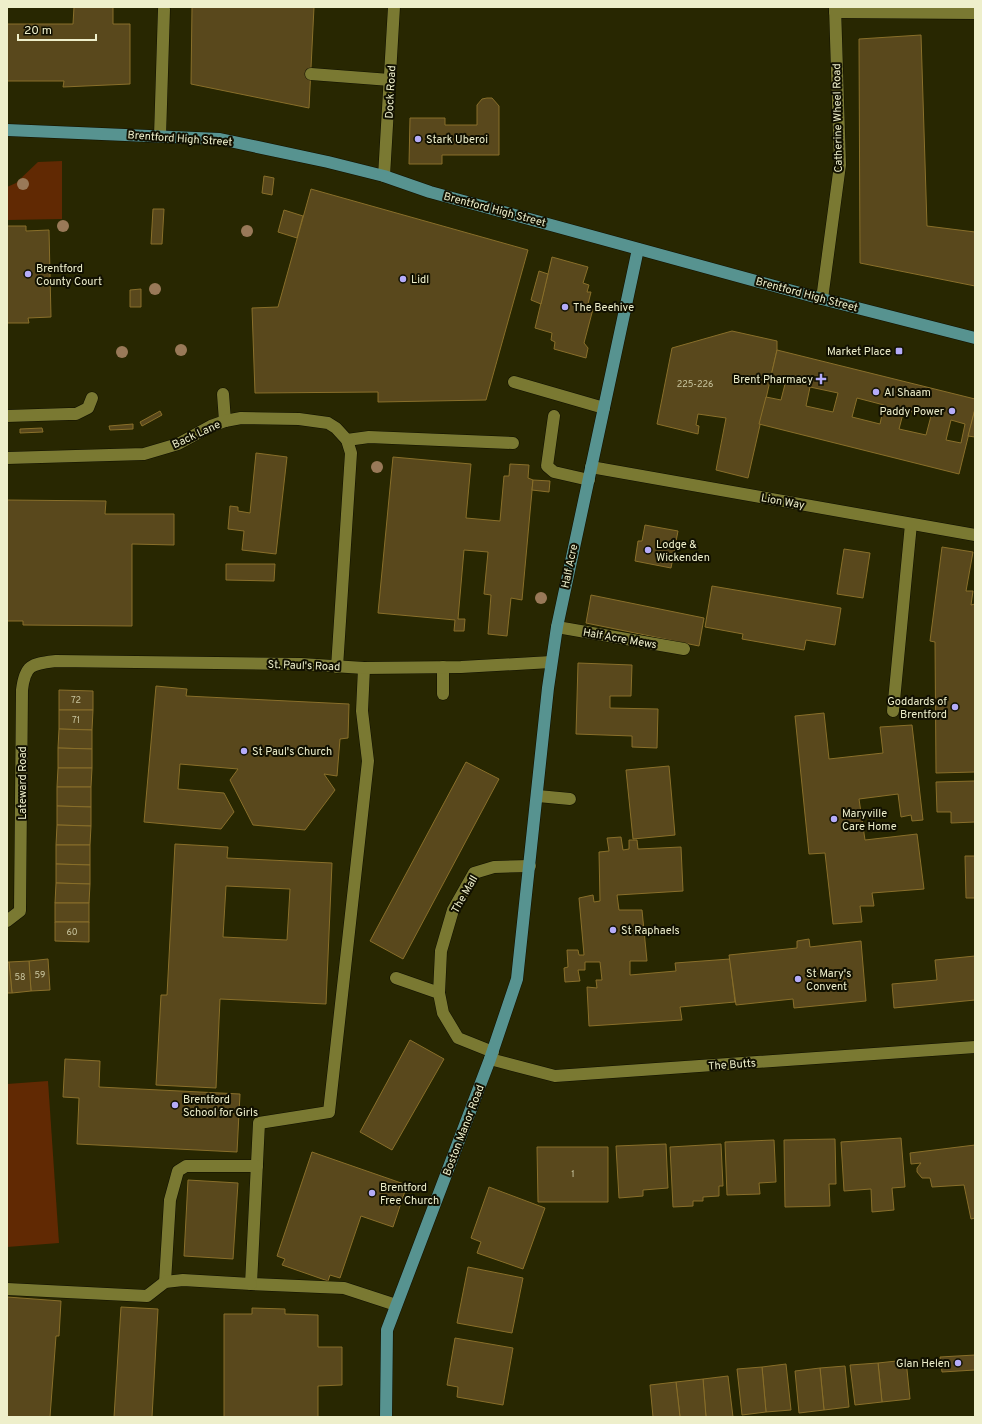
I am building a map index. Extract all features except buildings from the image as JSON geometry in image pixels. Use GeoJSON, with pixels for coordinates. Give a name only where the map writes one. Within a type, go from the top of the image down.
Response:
{"type":"FeatureCollection","features":[{"type":"Feature","properties":{"kind":"main road","name":"Brentford High Street"},"geometry":{"type":"LineString","coordinates":[[7,130],[220,139],[289,152],[384,176],[430,192],[822,299],[975,338]]}},
{"type":"Feature","properties":{"kind":"main road","name":"Half Acre"},"geometry":{"type":"LineString","coordinates":[[527,888],[557,626],[638,249]]}},
{"type":"Feature","properties":{"kind":"main road","name":"Boston Manor Road"},"geometry":{"type":"LineString","coordinates":[[386,1417],[387,1330],[492,1055],[517,979],[527,888]]}},
{"type":"Feature","properties":{"kind":"street","name":"Dock Road"},"geometry":{"type":"LineString","coordinates":[[384,176],[394,7]]}},
{"type":"Feature","properties":{"kind":"street"},"geometry":{"type":"LineString","coordinates":[[160,136],[164,9]]}},
{"type":"Feature","properties":{"kind":"street"},"geometry":{"type":"LineString","coordinates":[[835,10],[975,14]]}},
{"type":"Feature","properties":{"kind":"street","name":"Catherine Wheel Road"},"geometry":{"type":"LineString","coordinates":[[822,299],[840,165],[835,10]]}},
{"type":"Feature","properties":{"kind":"street"},"geometry":{"type":"LineString","coordinates":[[311,74],[390,80]]}},
{"type":"Feature","properties":{"kind":"street"},"geometry":{"type":"LineString","coordinates":[[514,382],[604,408]]}},
{"type":"Feature","properties":{"kind":"street"},"geometry":{"type":"LineString","coordinates":[[223,394],[225,421]]}},
{"type":"Feature","properties":{"kind":"street"},"geometry":{"type":"LineString","coordinates":[[7,416],[76,414],[88,408],[92,398]]}},
{"type":"Feature","properties":{"kind":"street"},"geometry":{"type":"LineString","coordinates":[[554,416],[547,466],[554,472],[589,480]]}},
{"type":"Feature","properties":{"kind":"street","name":"Back Lane"},"geometry":{"type":"LineString","coordinates":[[7,458],[144,454],[178,444],[211,426],[225,421],[241,418],[319,420],[336,428],[346,440]]}},
{"type":"Feature","properties":{"kind":"street"},"geometry":{"type":"LineString","coordinates":[[337,667],[351,454],[346,440],[368,437],[513,444]]}},
{"type":"Feature","properties":{"kind":"street","name":"Lion Way"},"geometry":{"type":"LineString","coordinates":[[591,467],[975,535]]}},
{"type":"Feature","properties":{"kind":"street"},"geometry":{"type":"LineString","coordinates":[[893,711],[911,524]]}},
{"type":"Feature","properties":{"kind":"street","name":"Half Acre Mews"},"geometry":{"type":"LineString","coordinates":[[557,626],[684,649]]}},
{"type":"Feature","properties":{"kind":"street","name":"St. Paul's Road"},"geometry":{"type":"LineString","coordinates":[[56,661],[301,664],[364,668],[442,667],[552,662]]}},
{"type":"Feature","properties":{"kind":"street","name":"Lateward Road"},"geometry":{"type":"LineString","coordinates":[[7,921],[20,911],[24,676],[29,668],[33,666],[56,661]]}},
{"type":"Feature","properties":{"kind":"street"},"geometry":{"type":"LineString","coordinates":[[442,667],[443,694]]}},
{"type":"Feature","properties":{"kind":"street"},"geometry":{"type":"LineString","coordinates":[[251,1284],[259,1123],[329,1112],[368,761],[362,712],[364,668]]}},
{"type":"Feature","properties":{"kind":"street"},"geometry":{"type":"LineString","coordinates":[[538,796],[570,799]]}},
{"type":"Feature","properties":{"kind":"street","name":"The Mall"},"geometry":{"type":"LineString","coordinates":[[492,1055],[458,1038],[443,1013],[439,993],[441,951],[453,910],[474,873],[494,867],[530,866]]}},
{"type":"Feature","properties":{"kind":"street"},"geometry":{"type":"LineString","coordinates":[[396,978],[439,993]]}},
{"type":"Feature","properties":{"kind":"street","name":"The Butts"},"geometry":{"type":"LineString","coordinates":[[492,1055],[555,1076],[975,1047]]}},
{"type":"Feature","properties":{"kind":"street"},"geometry":{"type":"LineString","coordinates":[[165,1282],[170,1200],[178,1171],[186,1166],[257,1166]]}},
{"type":"Feature","properties":{"kind":"street"},"geometry":{"type":"LineString","coordinates":[[7,1289],[147,1296],[165,1282],[183,1280],[344,1288],[396,1305]]}},
{"type":"Feature","properties":{"kind":"shaded area"},"geometry":{"type":"Polygon","coordinates":[[[62,161],[62,219],[7,220],[7,187],[16,183],[38,162],[62,161]]]}},
{"type":"Feature","properties":{"kind":"shaded area"},"geometry":{"type":"Polygon","coordinates":[[[48,1081],[59,1243],[7,1247],[7,1084],[48,1081]]]}},
{"type":"Feature","properties":{"kind":"place","name":"Stark Uberoi"},"geometry":{"type":"Point","coordinates":[418,139]}},
{"type":"Feature","properties":{"kind":"place","name":"Brentford County Court"},"geometry":{"type":"Point","coordinates":[28,274]}},
{"type":"Feature","properties":{"kind":"place","name":"Lidl"},"geometry":{"type":"Point","coordinates":[403,279]}},
{"type":"Feature","properties":{"kind":"place","name":"The Beehive"},"geometry":{"type":"Point","coordinates":[565,307]}},
{"type":"Feature","properties":{"kind":"place","name":"Market Place"},"geometry":{"type":"Point","coordinates":[899,351]}},
{"type":"Feature","properties":{"kind":"place","name":"Brent Pharmacy"},"geometry":{"type":"Point","coordinates":[821,379]}},
{"type":"Feature","properties":{"kind":"place","name":"Al Shaam"},"geometry":{"type":"Point","coordinates":[876,392]}},
{"type":"Feature","properties":{"kind":"place","name":"Paddy Power"},"geometry":{"type":"Point","coordinates":[952,411]}},
{"type":"Feature","properties":{"kind":"place","name":"Lodge & Wickenden"},"geometry":{"type":"Point","coordinates":[648,550]}},
{"type":"Feature","properties":{"kind":"place","name":"Goddards of Brentford"},"geometry":{"type":"Point","coordinates":[955,707]}},
{"type":"Feature","properties":{"kind":"place","name":"St Paul's Church"},"geometry":{"type":"Point","coordinates":[244,751]}},
{"type":"Feature","properties":{"kind":"place","name":"Maryville Care Home"},"geometry":{"type":"Point","coordinates":[834,819]}},
{"type":"Feature","properties":{"kind":"place","name":"St Raphaels"},"geometry":{"type":"Point","coordinates":[613,930]}},
{"type":"Feature","properties":{"kind":"place","name":"St Mary's Convent"},"geometry":{"type":"Point","coordinates":[798,979]}},
{"type":"Feature","properties":{"kind":"place","name":"Brentford School for Girls"},"geometry":{"type":"Point","coordinates":[175,1105]}},
{"type":"Feature","properties":{"kind":"place","name":"Brentford Free Church"},"geometry":{"type":"Point","coordinates":[372,1193]}},
{"type":"Feature","properties":{"kind":"place","name":"Glan Helen"},"geometry":{"type":"Point","coordinates":[958,1363]}}]}
